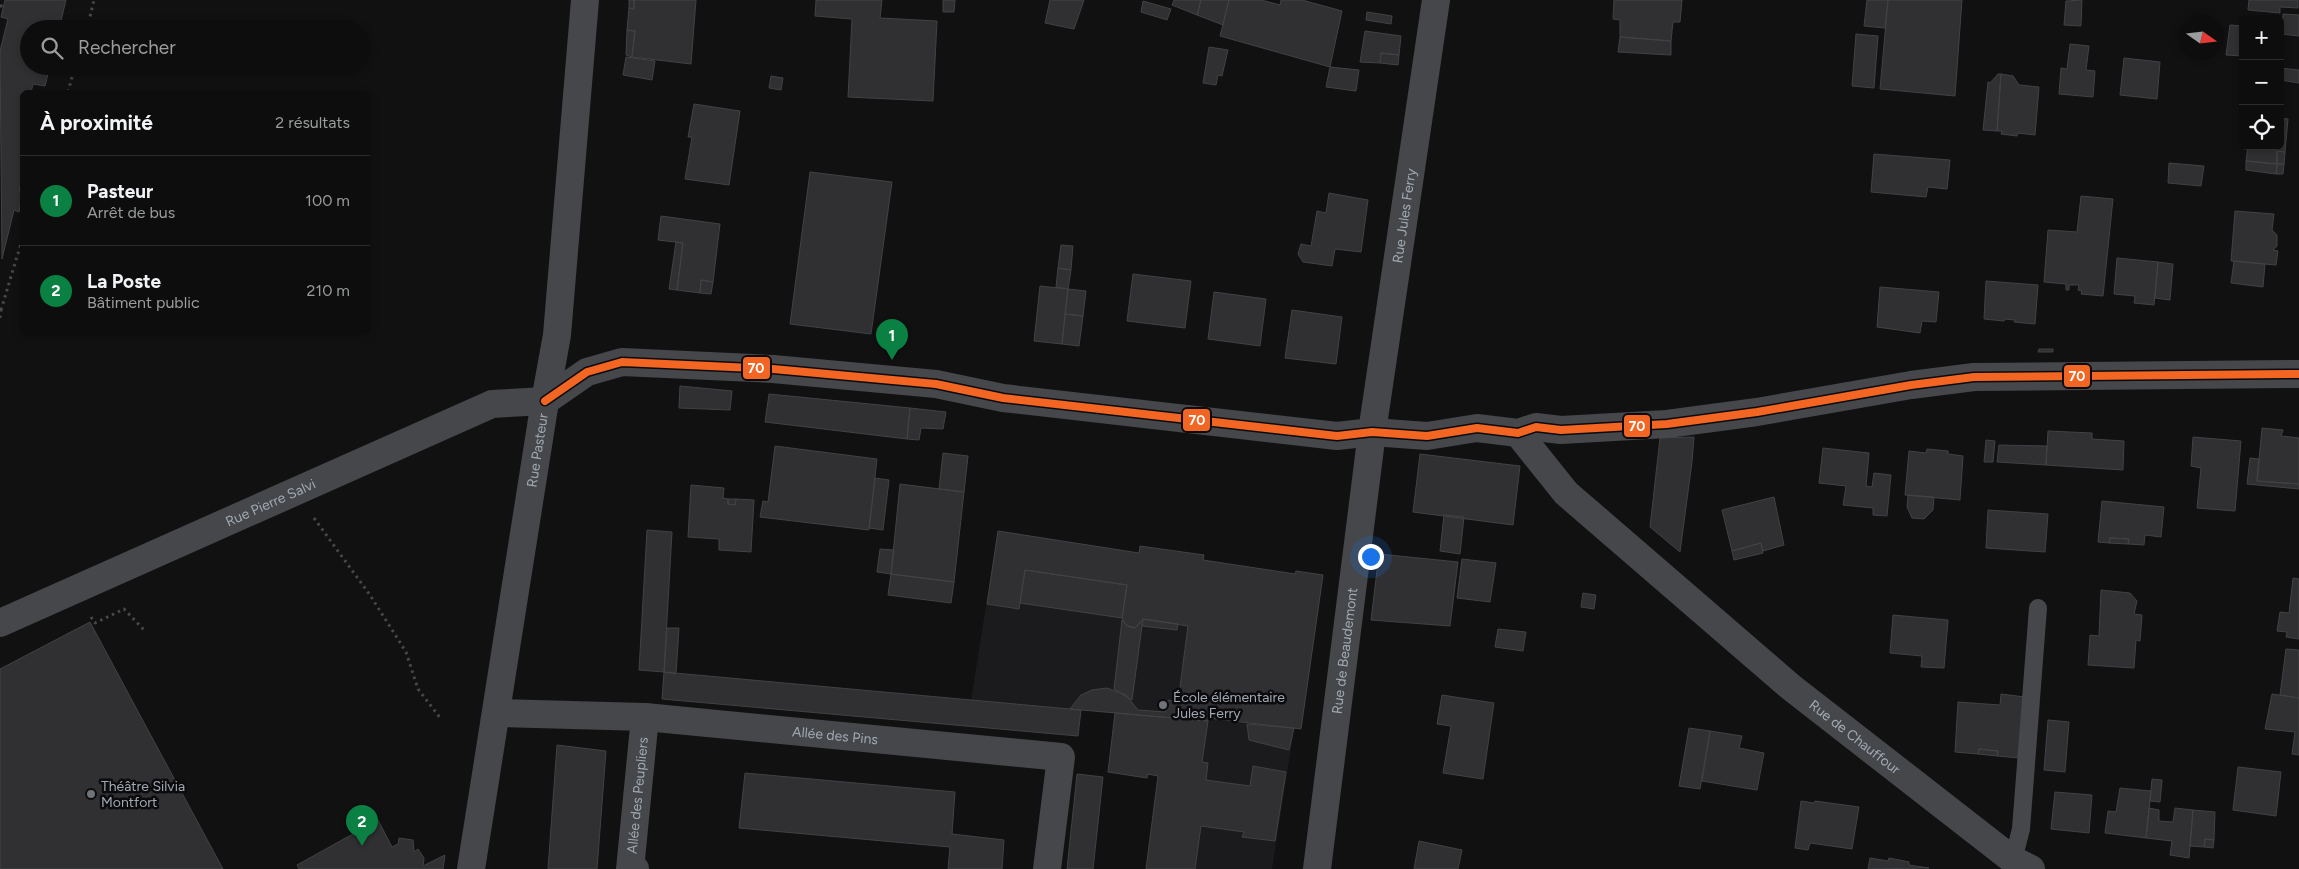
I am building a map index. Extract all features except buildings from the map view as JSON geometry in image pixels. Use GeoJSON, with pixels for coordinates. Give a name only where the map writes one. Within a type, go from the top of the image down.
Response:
{"type":"FeatureCollection","features":[{"type":"Feature","properties":{"kind":"street","name":"Rue Pasteur"},"geometry":{"type":"LineString","coordinates":[[471,869],[557,335],[584,0]]}},
{"type":"Feature","properties":{"kind":"street","name":"Rue Jules Ferry"},"geometry":{"type":"LineString","coordinates":[[1372,432],[1436,0]]}},
{"type":"Feature","properties":{"kind":"street"},"geometry":{"type":"LineString","coordinates":[[545,401],[587,372],[622,362],[773,369],[936,384],[1003,398],[1328,434],[1372,432],[1427,436],[1476,428],[1518,433],[1536,427],[1561,430],[1667,424],[1757,412],[1911,385],[1974,377],[2299,374],[2299,367]]}},
{"type":"Feature","properties":{"kind":"street","name":"Rue Pierre Salvi"},"geometry":{"type":"LineString","coordinates":[[0,623],[492,404],[545,401]]}},
{"type":"Feature","properties":{"kind":"street","name":"Rue de Beaudemont"},"geometry":{"type":"LineString","coordinates":[[1317,869],[1372,432]]}},
{"type":"Feature","properties":{"kind":"street","name":"Rue de Chauffour"},"geometry":{"type":"LineString","coordinates":[[1518,433],[1566,493],[1792,688],[2022,865]]}},
{"type":"Feature","properties":{"kind":"street","name":"Allée des Pins"},"geometry":{"type":"LineString","coordinates":[[497,713],[645,717],[1061,757],[1048,869]]}},
{"type":"Feature","properties":{"kind":"street","name":"Allée des Peupliers"},"geometry":{"type":"LineString","coordinates":[[635,869],[630,869],[645,717]]}},
{"type":"Feature","properties":{"kind":"lane","name":"Rue de Chauffour"},"geometry":{"type":"LineString","coordinates":[[2022,865],[2021,829],[2038,608]]}},
{"type":"Feature","properties":{"kind":"path"},"geometry":{"type":"LineString","coordinates":[[89,20],[94,0]]}},
{"type":"Feature","properties":{"kind":"path"},"geometry":{"type":"LineString","coordinates":[[69,90],[73,75]]}},
{"type":"Feature","properties":{"kind":"path"},"geometry":{"type":"LineString","coordinates":[[0,318],[20,247]]}},
{"type":"Feature","properties":{"kind":"path"},"geometry":{"type":"LineString","coordinates":[[313,517],[370,595],[406,652],[418,689],[441,719]]}},
{"type":"Feature","properties":{"kind":"shaded area","name":"École élémentaire Jules Ferry"},"geometry":{"type":"Polygon","coordinates":[[[998,531],[1138,553],[1140,546],[1204,555],[1203,560],[1295,574],[1296,571],[1323,575],[1301,729],[1294,729],[1272,869],[1146,869],[1158,776],[1148,774],[1147,778],[1108,772],[1115,713],[971,700],[998,531]]]}},
{"type":"Feature","properties":{"kind":"transit line","name":"70"},"geometry":{"type":"LineString","coordinates":[[545,401],[587,372],[622,362],[773,369],[936,384],[1003,398],[1337,436],[1372,432],[1427,436],[1477,428],[1518,433],[1536,427],[1561,430],[1667,424],[1757,412],[1911,385],[1974,377],[2299,374]]}},
{"type":"Feature","properties":{"kind":"place","name":"Pasteur"},"geometry":{"type":"Point","coordinates":[892,360]}},
{"type":"Feature","properties":{"kind":"place","name":"École élémentaire Jules Ferry"},"geometry":{"type":"Point","coordinates":[1163,705]}},
{"type":"Feature","properties":{"kind":"place","name":"Théâtre Silvia Montfort"},"geometry":{"type":"Point","coordinates":[91,794]}},
{"type":"Feature","properties":{"kind":"place","name":"La Poste"},"geometry":{"type":"Point","coordinates":[362,846]}}]}
